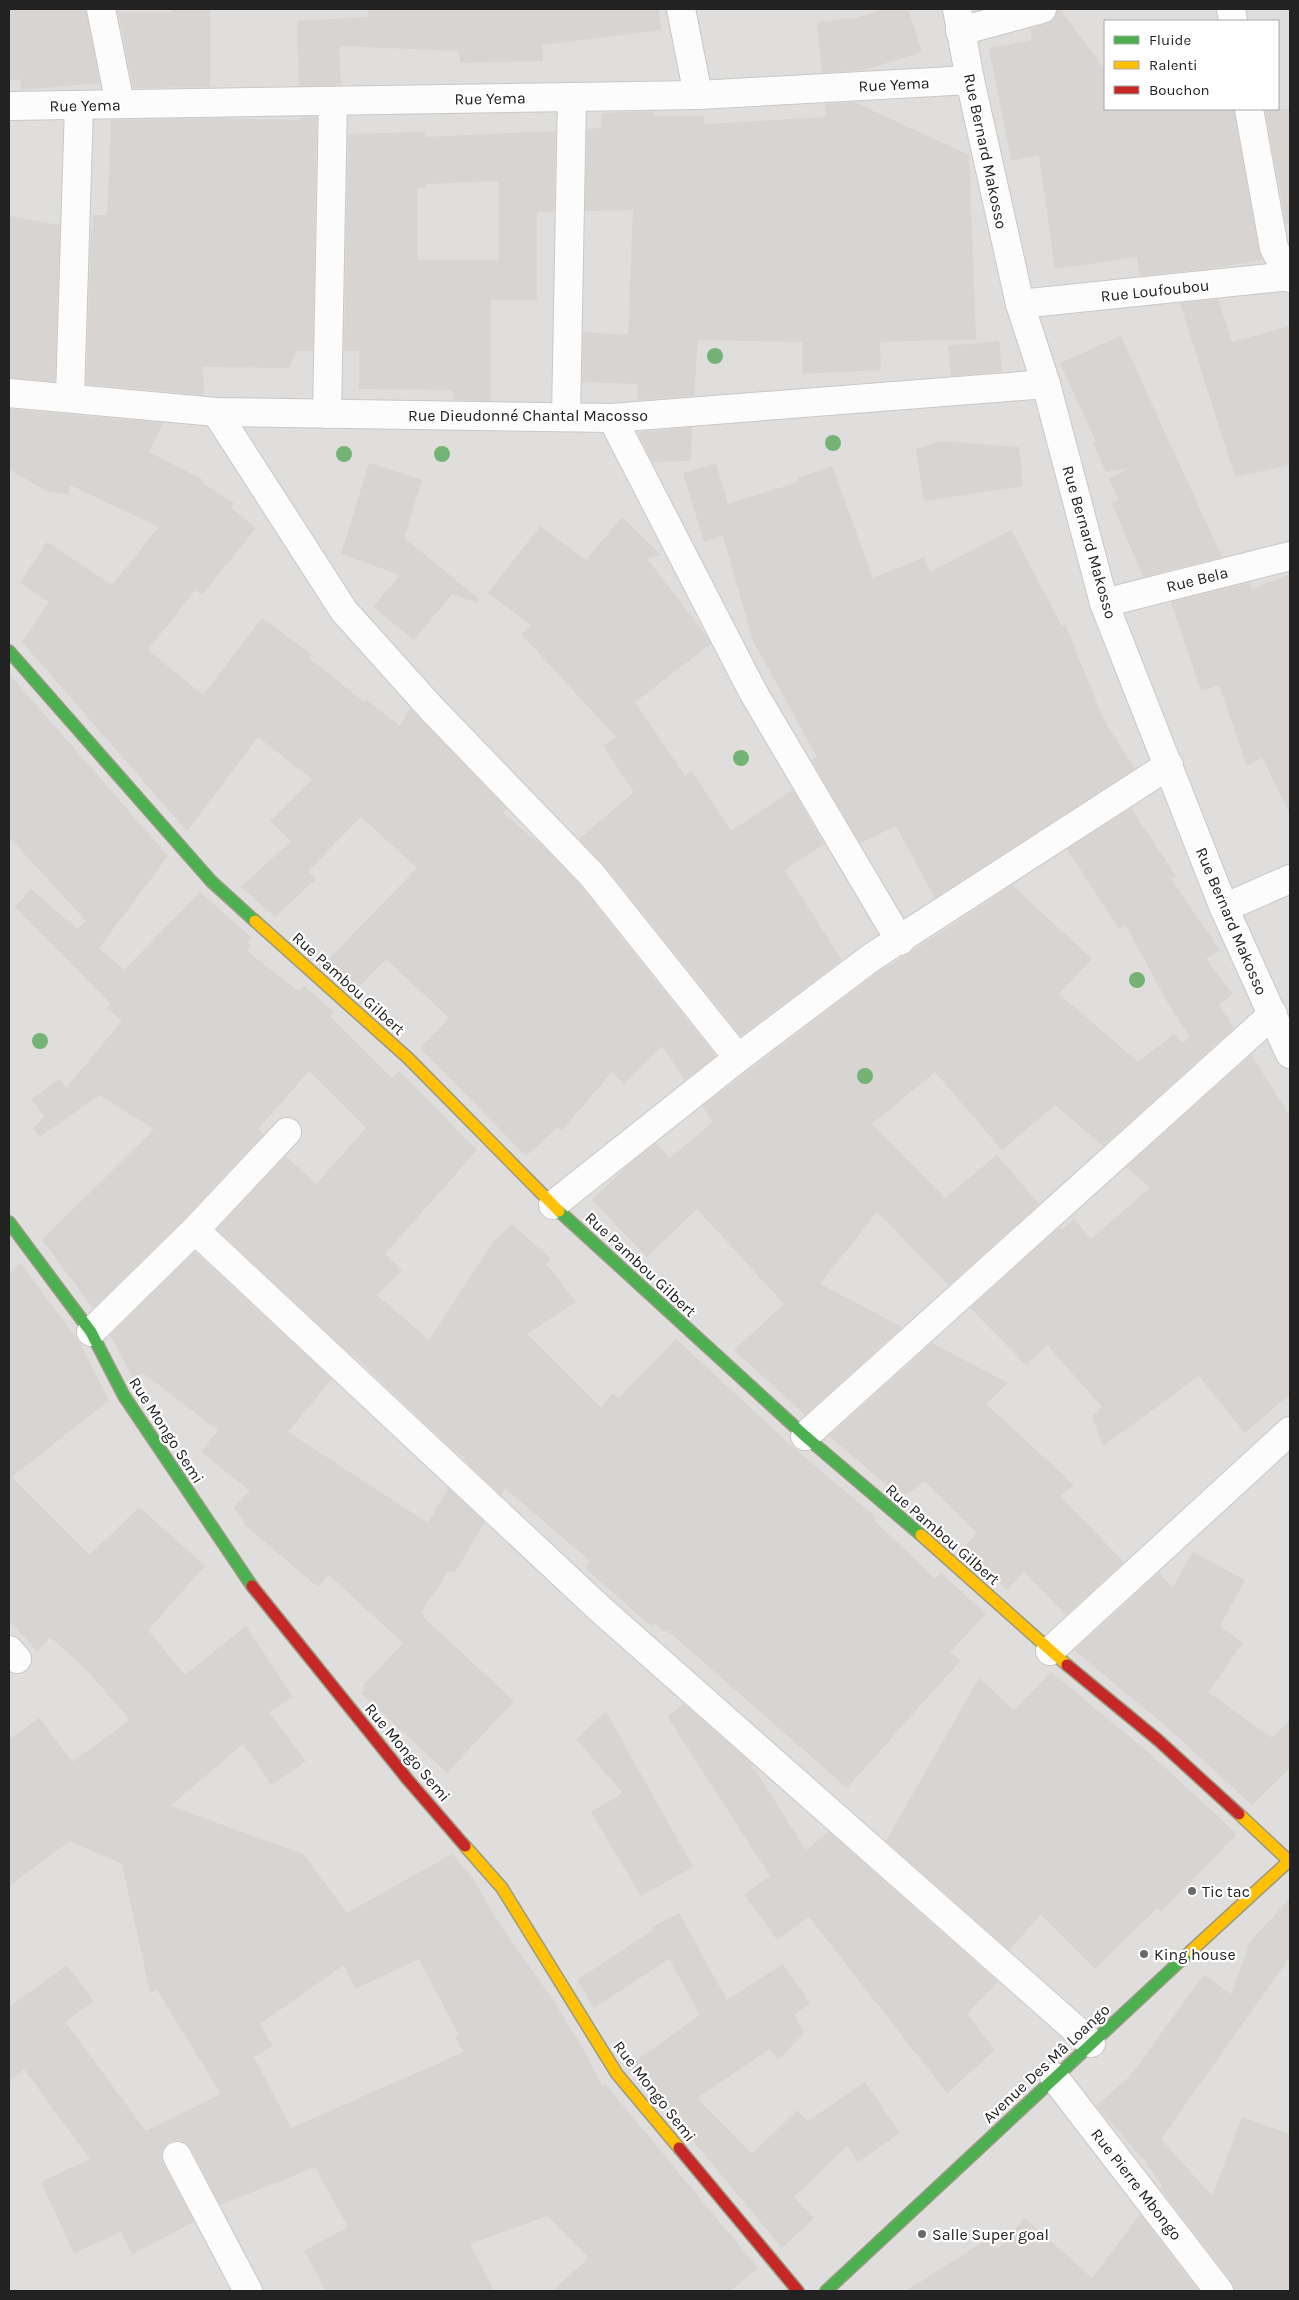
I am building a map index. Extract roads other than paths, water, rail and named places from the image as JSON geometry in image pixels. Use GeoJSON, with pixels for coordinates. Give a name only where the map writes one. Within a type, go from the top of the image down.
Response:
{"type":"FeatureCollection","features":[{"type":"Feature","properties":{"kind":"street"},"geometry":{"type":"LineString","coordinates":[[101,9],[120,104]]}},
{"type":"Feature","properties":{"kind":"street"},"geometry":{"type":"LineString","coordinates":[[682,9],[698,95]]}},
{"type":"Feature","properties":{"kind":"street"},"geometry":{"type":"LineString","coordinates":[[959,20],[1042,9]]}},
{"type":"Feature","properties":{"kind":"street","name":"Rue Bernard Makosso"},"geometry":{"type":"LineString","coordinates":[[959,20],[970,80],[1020,304],[1046,384],[1104,603],[1224,908],[1290,1054]]}},
{"type":"Feature","properties":{"kind":"street","name":"Rue Yema"},"geometry":{"type":"LineString","coordinates":[[9,106],[698,95],[970,80]]}},
{"type":"Feature","properties":{"kind":"street"},"geometry":{"type":"LineString","coordinates":[[566,417],[572,97]]}},
{"type":"Feature","properties":{"kind":"street"},"geometry":{"type":"LineString","coordinates":[[327,414],[333,100]]}},
{"type":"Feature","properties":{"kind":"street"},"geometry":{"type":"LineString","coordinates":[[70,398],[80,105]]}},
{"type":"Feature","properties":{"kind":"street"},"geometry":{"type":"LineString","coordinates":[[1249,110],[1274,248],[1290,277]]}},
{"type":"Feature","properties":{"kind":"street","name":"Rue Loufoubou"},"geometry":{"type":"LineString","coordinates":[[1020,304],[1290,277]]}},
{"type":"Feature","properties":{"kind":"street","name":"Rue Dieudonné Chantal Macosso"},"geometry":{"type":"LineString","coordinates":[[9,393],[216,412],[612,418],[1046,384]]}},
{"type":"Feature","properties":{"kind":"street"},"geometry":{"type":"LineString","coordinates":[[216,412],[344,611],[432,709],[592,875],[738,1058]]}},
{"type":"Feature","properties":{"kind":"street"},"geometry":{"type":"LineString","coordinates":[[612,418],[753,692],[900,941]]}},
{"type":"Feature","properties":{"kind":"street","name":"Rue Bela"},"geometry":{"type":"LineString","coordinates":[[1104,603],[1290,556]]}},
{"type":"Feature","properties":{"kind":"street","name":"Rue Pambou Gilbert"},"geometry":{"type":"LineString","coordinates":[[9,651],[211,881],[408,1058],[553,1205],[805,1436],[957,1566],[1050,1651],[1158,1740],[1290,1861]]}},
{"type":"Feature","properties":{"kind":"street"},"geometry":{"type":"LineString","coordinates":[[553,1205],[738,1058],[872,957],[900,941],[1169,765]]}},
{"type":"Feature","properties":{"kind":"street"},"geometry":{"type":"LineString","coordinates":[[1224,908],[1290,879]]}},
{"type":"Feature","properties":{"kind":"street"},"geometry":{"type":"LineString","coordinates":[[805,1436],[1273,1014]]}},
{"type":"Feature","properties":{"kind":"street"},"geometry":{"type":"LineString","coordinates":[[91,1332],[195,1230],[287,1132]]}},
{"type":"Feature","properties":{"kind":"street","name":"Rue Mongo Semi"},"geometry":{"type":"LineString","coordinates":[[9,1222],[91,1332],[124,1396],[241,1572],[408,1780],[502,1888],[617,2074],[798,2291]]}},
{"type":"Feature","properties":{"kind":"street"},"geometry":{"type":"LineString","coordinates":[[195,1230],[599,1608],[1091,2043]]}},
{"type":"Feature","properties":{"kind":"street"},"geometry":{"type":"LineString","coordinates":[[1050,1651],[1290,1431]]}},
{"type":"Feature","properties":{"kind":"street","name":"Avenue Des Mâ Loango"},"geometry":{"type":"LineString","coordinates":[[826,2291],[1054,2077],[1290,1861]]}},
{"type":"Feature","properties":{"kind":"street","name":"Rue Pierre Mbongo"},"geometry":{"type":"LineString","coordinates":[[1054,2077],[1219,2291]]}},
{"type":"Feature","properties":{"kind":"street"},"geometry":{"type":"LineString","coordinates":[[177,2156],[248,2291]]}},
{"type":"Feature","properties":{"kind":"place","name":"Tic tac"},"geometry":{"type":"Point","coordinates":[1192,1891]}},
{"type":"Feature","properties":{"kind":"place","name":"King house"},"geometry":{"type":"Point","coordinates":[1144,1954]}},
{"type":"Feature","properties":{"kind":"place","name":"Salle Super goal"},"geometry":{"type":"Point","coordinates":[922,2234]}}]}
